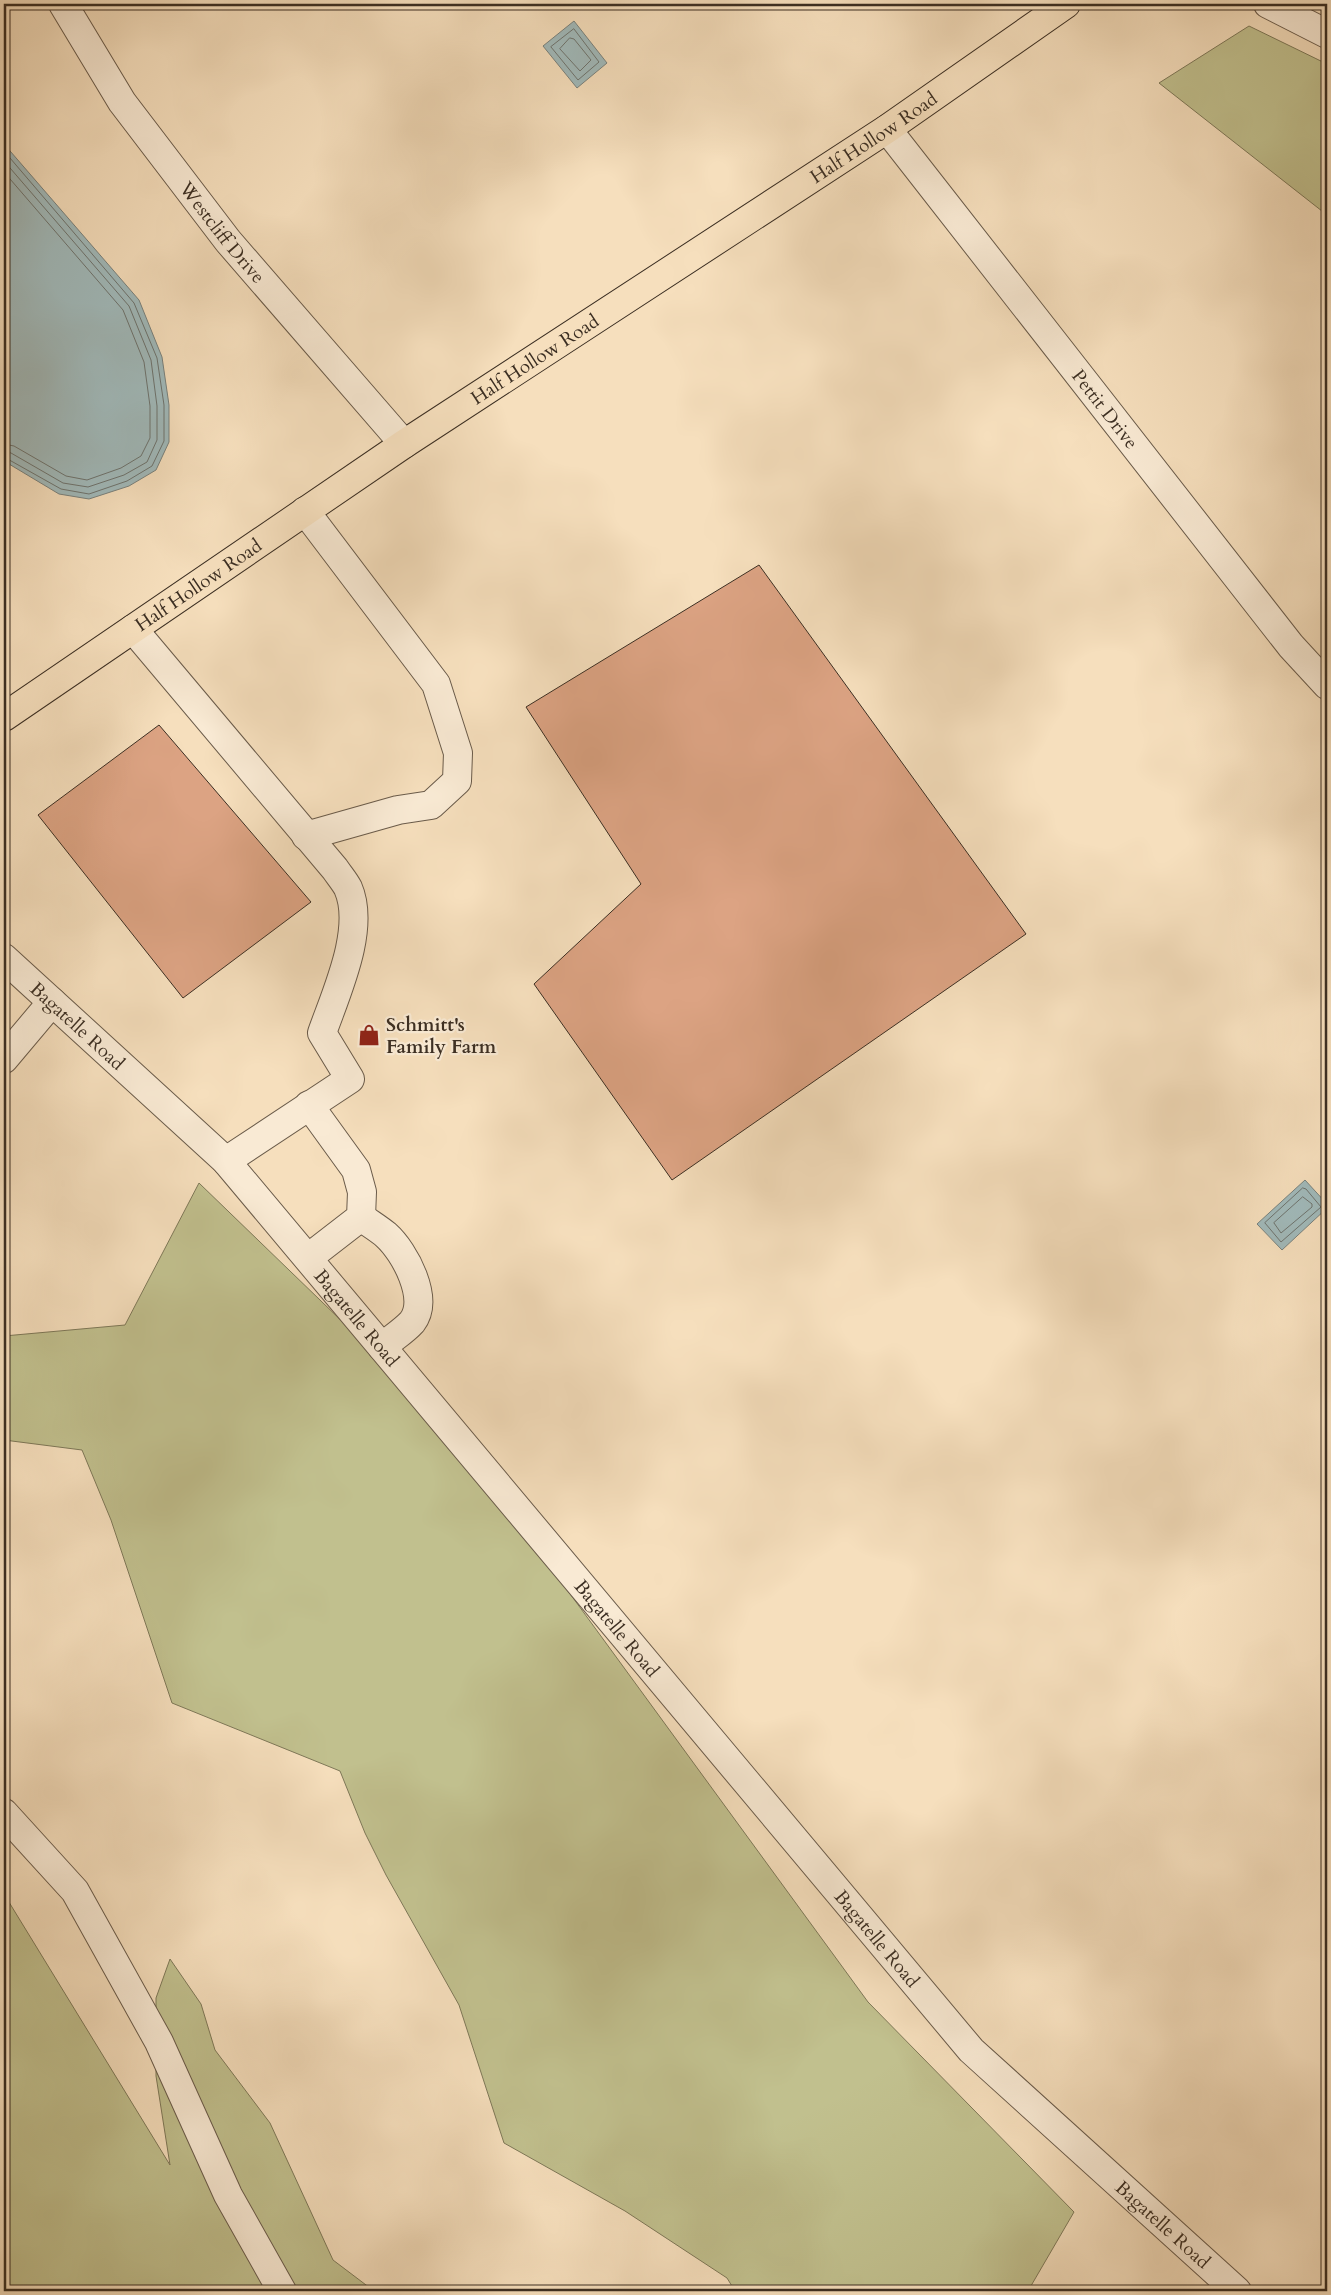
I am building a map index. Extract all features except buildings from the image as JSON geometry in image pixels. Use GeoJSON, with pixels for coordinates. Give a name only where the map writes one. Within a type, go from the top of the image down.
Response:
{"type":"FeatureCollection","features":[{"type":"Feature","properties":{"kind":"main road","name":"Half Hollow Road"},"geometry":{"type":"LineString","coordinates":[[4,717],[404,444],[887,129],[1066,4]]}},
{"type":"Feature","properties":{"kind":"street","name":"Westcliff Drive"},"geometry":{"type":"LineString","coordinates":[[64,4],[122,102],[228,241],[404,444]]}},
{"type":"Feature","properties":{"kind":"street"},"geometry":{"type":"LineString","coordinates":[[1268,4],[1327,34]]}},
{"type":"Feature","properties":{"kind":"street","name":"Pettit Drive"},"geometry":{"type":"LineString","coordinates":[[887,129],[1291,646],[1327,685]]}},
{"type":"Feature","properties":{"kind":"street"},"geometry":{"type":"LineString","coordinates":[[305,511],[436,684],[458,753],[457,781],[432,805],[398,810],[306,836]]}},
{"type":"Feature","properties":{"kind":"street"},"geometry":{"type":"LineString","coordinates":[[133,629],[348,887],[353,906],[349,953],[322,1033],[350,1079],[226,1161]]}},
{"type":"Feature","properties":{"kind":"street","name":"Bagatelle Road"},"geometry":{"type":"LineString","coordinates":[[4,958],[226,1161],[971,2050],[1237,2291]]}},
{"type":"Feature","properties":{"kind":"street"},"geometry":{"type":"LineString","coordinates":[[4,1059],[52,1002]]}},
{"type":"Feature","properties":{"kind":"street"},"geometry":{"type":"LineString","coordinates":[[308,1258],[361,1217],[362,1192],[356,1170],[310,1105]]}},
{"type":"Feature","properties":{"kind":"street"},"geometry":{"type":"LineString","coordinates":[[361,1217],[388,1236],[405,1261],[416,1283],[419,1303],[413,1321],[382,1347]]}},
{"type":"Feature","properties":{"kind":"street"},"geometry":{"type":"LineString","coordinates":[[4,1812],[75,1891],[159,2042],[228,2195],[282,2291]]}},
{"type":"Feature","properties":{"kind":"shaded area"},"geometry":{"type":"Polygon","coordinates":[[[1249,26],[1327,64],[1327,215],[1159,83],[1249,26]]]}},
{"type":"Feature","properties":{"kind":"shaded area"},"geometry":{"type":"Polygon","coordinates":[[[199,1183],[441,1417],[868,2002],[1074,2212],[1028,2291],[735,2291],[727,2278],[625,2211],[504,2143],[459,2005],[386,1875],[365,1833],[340,1771],[172,1703],[111,1520],[82,1450],[4,1440],[4,1336],[125,1325],[199,1183]]]}},
{"type":"Feature","properties":{"kind":"shaded area"},"geometry":{"type":"Polygon","coordinates":[[[4,1894],[170,2165],[156,2076],[156,1998],[170,1959],[201,2004],[215,2050],[270,2123],[333,2260],[374,2291],[4,2291],[4,1894]]]}},
{"type":"Feature","properties":{"kind":"water"},"geometry":{"type":"Polygon","coordinates":[[[574,21],[607,63],[577,88],[543,46],[574,21]]]}},
{"type":"Feature","properties":{"kind":"water"},"geometry":{"type":"Polygon","coordinates":[[[4,144],[139,300],[162,357],[169,405],[169,442],[156,470],[129,486],[89,499],[59,494],[4,461],[4,144]]]}},
{"type":"Feature","properties":{"kind":"water"},"geometry":{"type":"Polygon","coordinates":[[[1305,1180],[1327,1204],[1327,1208],[1282,1250],[1257,1224],[1305,1180]]]}},
{"type":"Feature","properties":{"kind":"place","name":"Schmitt's Family Farm"},"geometry":{"type":"Point","coordinates":[369,1035]}}]}
